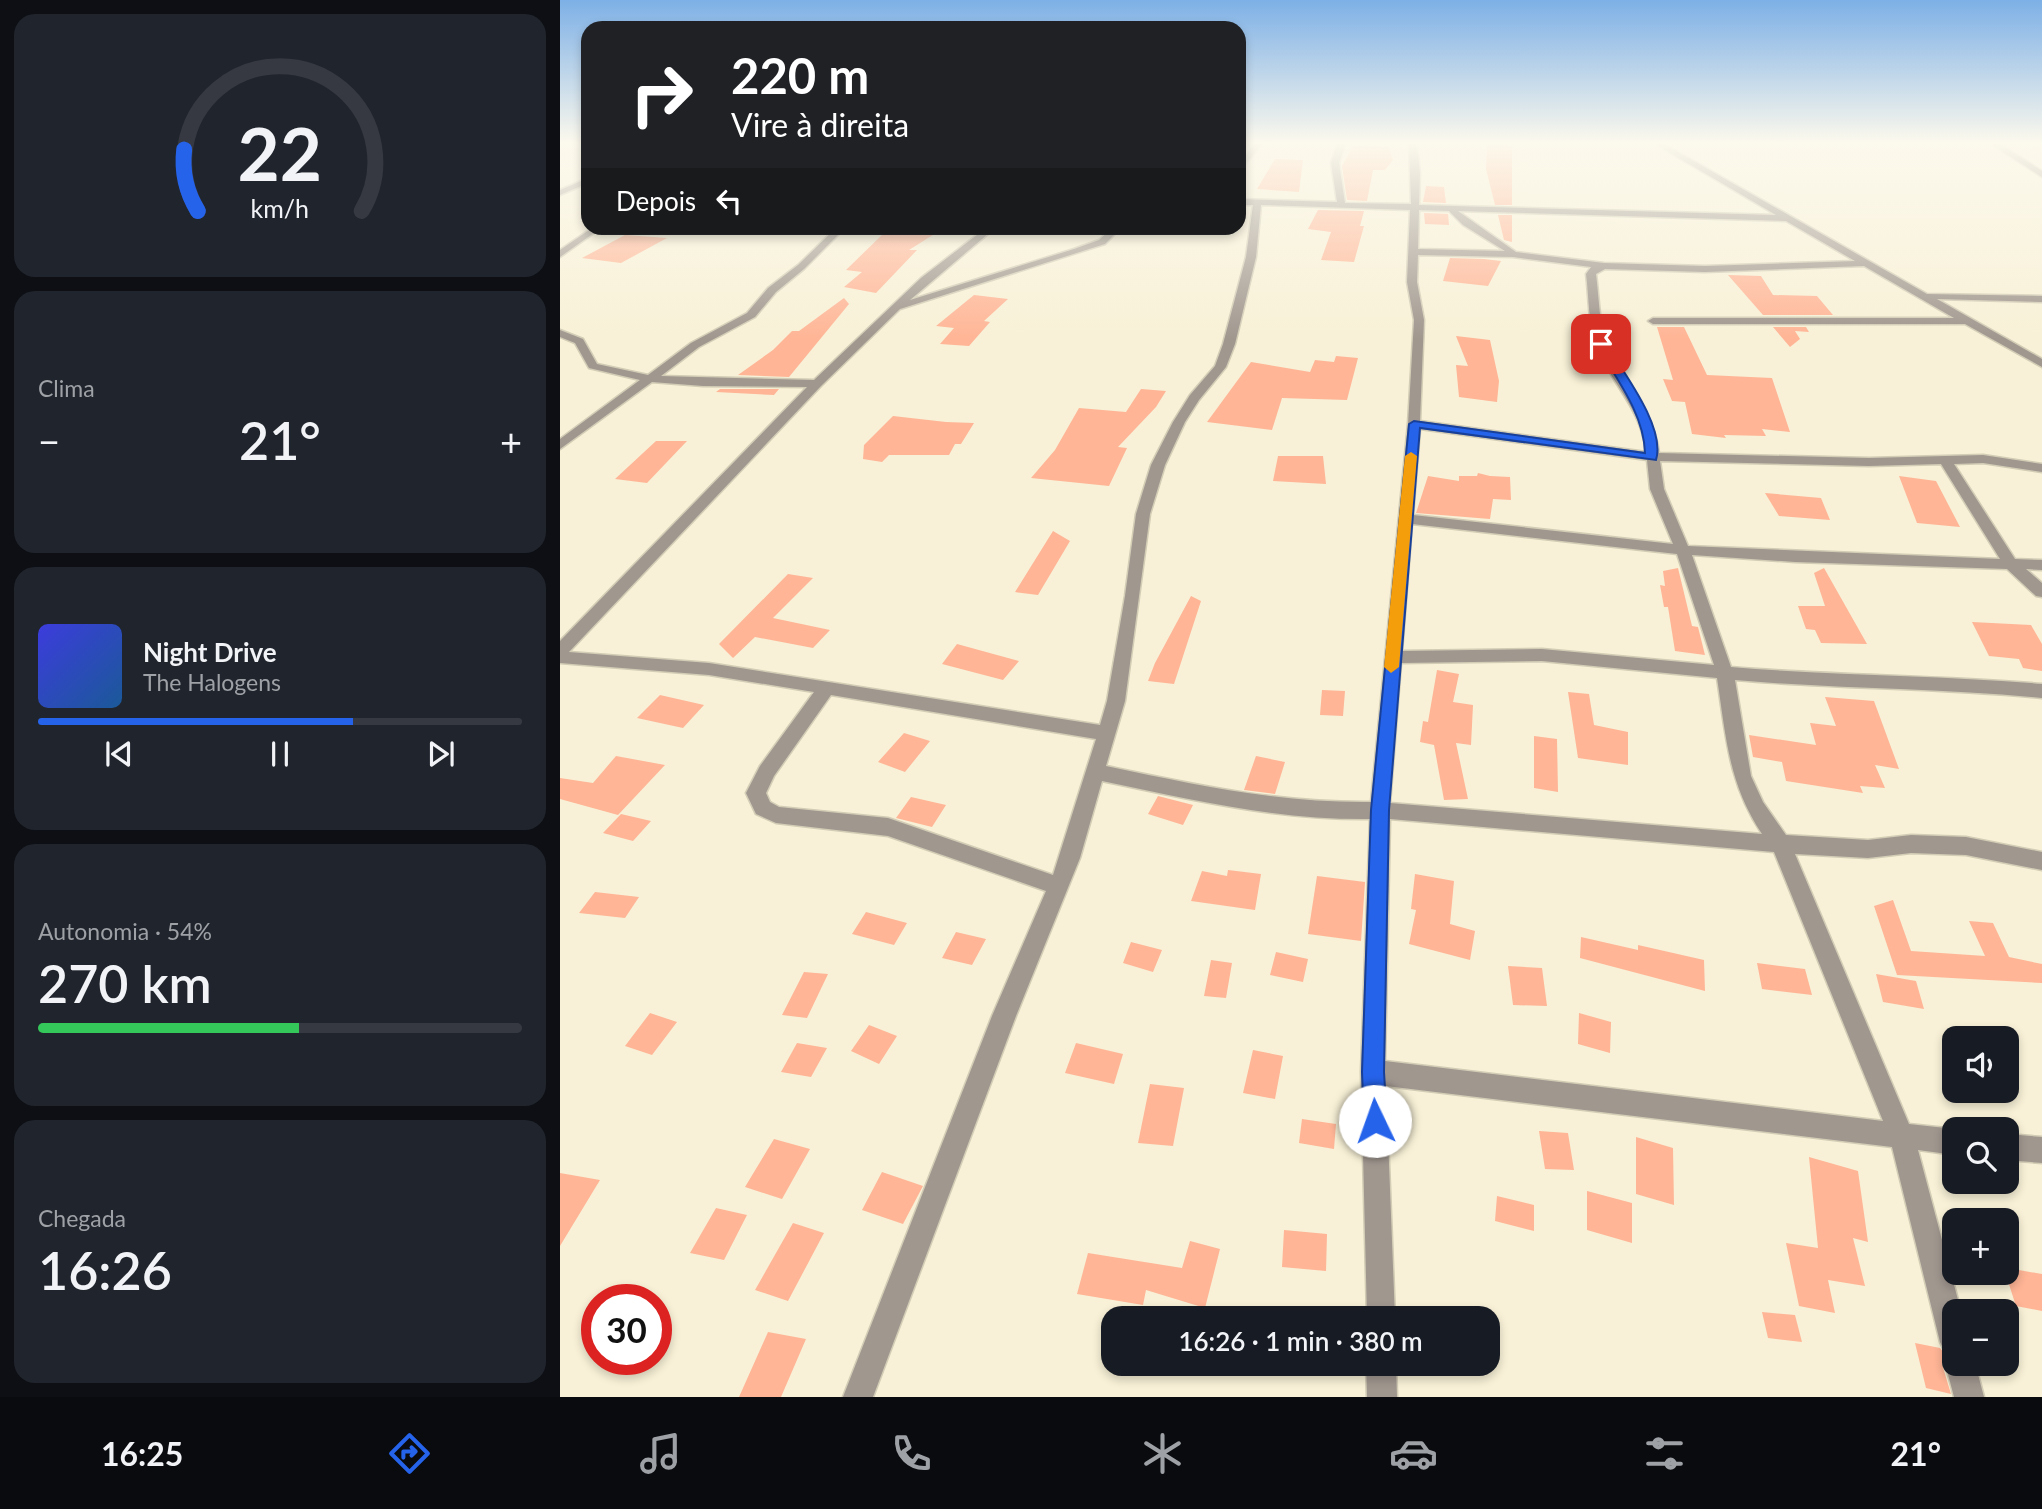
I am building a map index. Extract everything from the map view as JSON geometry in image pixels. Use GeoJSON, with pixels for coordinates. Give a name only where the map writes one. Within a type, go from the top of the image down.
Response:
{"type":"FeatureCollection","features":[{"type":"Feature","properties":{"kind":"street"},"geometry":{"type":"LineString","coordinates":[[858,1397],[1004,1016],[1070,858],[1116,701],[1143,514],[1158,465],[1179,422],[1194,398],[1220,367],[1229,344],[1251,257],[1248,209]]}},
{"type":"Feature","properties":{"kind":"street"},"geometry":{"type":"LineString","coordinates":[[1381,1306],[1373,1072],[1380,810],[1414,424],[1419,320],[1412,282],[1416,209]]}},
{"type":"Feature","properties":{"kind":"street"},"geometry":{"type":"LineString","coordinates":[[1452,209],[1468,227],[1504,244],[1513,254]]}},
{"type":"Feature","properties":{"kind":"street"},"geometry":{"type":"LineString","coordinates":[[1518,209],[1790,218]]}},
{"type":"Feature","properties":{"kind":"street"},"geometry":{"type":"LineString","coordinates":[[1774,209],[2042,364]]}},
{"type":"Feature","properties":{"kind":"street"},"geometry":{"type":"LineString","coordinates":[[560,254],[587,235]]}},
{"type":"Feature","properties":{"kind":"street"},"geometry":{"type":"LineString","coordinates":[[560,446],[695,345],[751,315],[772,290],[834,235]]}},
{"type":"Feature","properties":{"kind":"street"},"geometry":{"type":"LineString","coordinates":[[560,651],[817,384],[939,267],[982,235]]}},
{"type":"Feature","properties":{"kind":"street"},"geometry":{"type":"LineString","coordinates":[[897,307],[1077,251],[1102,242],[1110,235]]}},
{"type":"Feature","properties":{"kind":"street"},"geometry":{"type":"LineString","coordinates":[[1414,252],[1513,254],[1604,266],[1734,269],[1868,263]]}},
{"type":"Feature","properties":{"kind":"street"},"geometry":{"type":"LineString","coordinates":[[1604,266],[1595,269],[1591,274],[1601,344],[1640,410],[1651,436],[1651,457],[1657,489],[1683,550],[1725,673],[1742,776],[1755,807],[1781,844],[1902,1136],[1944,1299]]}},
{"type":"Feature","properties":{"kind":"street"},"geometry":{"type":"LineString","coordinates":[[1925,296],[2042,299]]}},
{"type":"Feature","properties":{"kind":"street"},"geometry":{"type":"LineString","coordinates":[[1653,321],[1969,321]]}},
{"type":"Feature","properties":{"kind":"street"},"geometry":{"type":"LineString","coordinates":[[560,333],[579,341],[593,366],[613,373],[649,379],[817,384]]}},
{"type":"Feature","properties":{"kind":"street"},"geometry":{"type":"LineString","coordinates":[[1414,424],[1651,457],[1869,463],[1983,459],[2042,468]]}},
{"type":"Feature","properties":{"kind":"street"},"geometry":{"type":"LineString","coordinates":[[560,434],[582,429]]}},
{"type":"Feature","properties":{"kind":"street"},"geometry":{"type":"LineString","coordinates":[[1944,459],[2010,563],[2042,592]]}},
{"type":"Feature","properties":{"kind":"street"},"geometry":{"type":"LineString","coordinates":[[1405,519],[1683,550],[1795,557],[2042,565]]}},
{"type":"Feature","properties":{"kind":"street"},"geometry":{"type":"LineString","coordinates":[[1392,657],[1542,655],[1725,673],[2042,691]]}},
{"type":"Feature","properties":{"kind":"street"},"geometry":{"type":"LineString","coordinates":[[560,657],[709,669],[1107,733]]}},
{"type":"Feature","properties":{"kind":"street"},"geometry":{"type":"LineString","coordinates":[[827,688],[767,771],[756,793],[763,808],[776,815],[802,820],[888,827],[1058,886]]}},
{"type":"Feature","properties":{"kind":"street"},"geometry":{"type":"LineString","coordinates":[[1095,772],[1254,804],[1318,811],[1380,810],[1868,849],[1910,844],[1966,846],[2042,861]]}},
{"type":"Feature","properties":{"kind":"street"},"geometry":{"type":"LineString","coordinates":[[1373,1072],[1942,1141]]}},
{"type":"Feature","properties":{"kind":"street"},"geometry":{"type":"LineString","coordinates":[[2019,1148],[2042,1150]]}},
{"type":"Feature","properties":{"kind":"street"},"geometry":{"type":"LineString","coordinates":[[1381,1376],[1382,1397]]}},
{"type":"Feature","properties":{"kind":"street"},"geometry":{"type":"LineString","coordinates":[[1963,1376],[1969,1397]]}},
{"type":"Feature","properties":{"kind":"building"},"geometry":{"type":"Polygon","coordinates":[[[1318,210],[1364,211],[1360,226],[1364,226],[1354,262],[1321,260],[1331,232],[1308,229],[1318,210]]]}},
{"type":"Feature","properties":{"kind":"building"},"geometry":{"type":"Polygon","coordinates":[[[1424,213],[1448,214],[1449,225],[1425,224],[1424,213]]]}},
{"type":"Feature","properties":{"kind":"building"},"geometry":{"type":"Polygon","coordinates":[[[1498,215],[1512,215],[1512,242],[1504,240],[1498,215]]]}},
{"type":"Feature","properties":{"kind":"building"},"geometry":{"type":"Polygon","coordinates":[[[625,235],[667,238],[621,263],[582,258],[625,235]]]}},
{"type":"Feature","properties":{"kind":"building"},"geometry":{"type":"Polygon","coordinates":[[[882,235],[933,235],[909,250],[917,250],[876,293],[844,287],[862,272],[846,270],[882,235]]]}},
{"type":"Feature","properties":{"kind":"building"},"geometry":{"type":"Polygon","coordinates":[[[1450,258],[1501,261],[1488,286],[1443,281],[1450,258]]]}},
{"type":"Feature","properties":{"kind":"building"},"geometry":{"type":"Polygon","coordinates":[[[1728,275],[1761,276],[1773,295],[1817,296],[1833,315],[1763,315],[1728,275]]]}},
{"type":"Feature","properties":{"kind":"building"},"geometry":{"type":"Polygon","coordinates":[[[974,295],[1008,299],[984,321],[990,322],[969,346],[940,344],[954,328],[936,326],[974,295]]]}},
{"type":"Feature","properties":{"kind":"building"},"geometry":{"type":"Polygon","coordinates":[[[844,298],[849,304],[789,377],[738,375],[773,350],[792,331],[799,331],[844,298]]]}},
{"type":"Feature","properties":{"kind":"building"},"geometry":{"type":"Polygon","coordinates":[[[1657,327],[1684,327],[1707,375],[1772,378],[1790,432],[1762,429],[1766,436],[1724,435],[1726,438],[1692,434],[1685,402],[1672,401],[1663,379],[1673,380],[1657,327]]]}},
{"type":"Feature","properties":{"kind":"building"},"geometry":{"type":"Polygon","coordinates":[[[1773,327],[1806,327],[1809,332],[1795,331],[1800,339],[1790,347],[1773,327]]]}},
{"type":"Feature","properties":{"kind":"building"},"geometry":{"type":"Polygon","coordinates":[[[1456,336],[1490,340],[1499,381],[1497,402],[1459,397],[1456,365],[1468,366],[1456,336]]]}},
{"type":"Feature","properties":{"kind":"building"},"geometry":{"type":"Polygon","coordinates":[[[1336,356],[1358,358],[1347,400],[1282,398],[1272,430],[1207,422],[1251,362],[1310,372],[1315,360],[1334,362],[1336,356]]]}},
{"type":"Feature","properties":{"kind":"building"},"geometry":{"type":"Polygon","coordinates":[[[720,389],[779,389],[774,395],[716,392],[720,389]]]}},
{"type":"Feature","properties":{"kind":"building"},"geometry":{"type":"Polygon","coordinates":[[[1141,389],[1166,391],[1156,407],[1118,447],[1127,448],[1109,486],[1031,478],[1055,450],[1079,408],[1126,412],[1141,389]]]}},
{"type":"Feature","properties":{"kind":"building"},"geometry":{"type":"Polygon","coordinates":[[[893,416],[974,423],[961,444],[955,444],[949,455],[889,455],[882,462],[863,459],[864,445],[893,416]]]}},
{"type":"Feature","properties":{"kind":"building"},"geometry":{"type":"Polygon","coordinates":[[[656,441],[687,441],[647,483],[615,479],[656,441]]]}},
{"type":"Feature","properties":{"kind":"building"},"geometry":{"type":"Polygon","coordinates":[[[1278,456],[1323,456],[1326,484],[1273,481],[1278,456]]]}},
{"type":"Feature","properties":{"kind":"building"},"geometry":{"type":"Polygon","coordinates":[[[1478,473],[1510,477],[1511,500],[1493,499],[1490,519],[1416,513],[1428,476],[1459,481],[1459,476],[1477,476],[1478,473]]]}},
{"type":"Feature","properties":{"kind":"building"},"geometry":{"type":"Polygon","coordinates":[[[1899,476],[1936,481],[1960,527],[1917,523],[1899,476]]]}},
{"type":"Feature","properties":{"kind":"building"},"geometry":{"type":"Polygon","coordinates":[[[1765,493],[1821,498],[1830,520],[1779,516],[1765,493]]]}},
{"type":"Feature","properties":{"kind":"building"},"geometry":{"type":"Polygon","coordinates":[[[1053,531],[1070,541],[1038,595],[1015,592],[1053,531]]]}},
{"type":"Feature","properties":{"kind":"building"},"geometry":{"type":"Polygon","coordinates":[[[1678,568],[1692,626],[1698,627],[1705,655],[1675,651],[1668,607],[1664,607],[1660,585],[1665,586],[1663,571],[1678,568]]]}},
{"type":"Feature","properties":{"kind":"building"},"geometry":{"type":"Polygon","coordinates":[[[1824,568],[1867,644],[1821,643],[1815,630],[1806,629],[1798,606],[1825,606],[1814,573],[1824,568]]]}},
{"type":"Feature","properties":{"kind":"building"},"geometry":{"type":"Polygon","coordinates":[[[788,574],[813,578],[773,618],[830,630],[813,648],[755,637],[733,658],[719,644],[788,574]]]}},
{"type":"Feature","properties":{"kind":"building"},"geometry":{"type":"Polygon","coordinates":[[[1191,596],[1201,601],[1174,684],[1148,681],[1155,663],[1191,596]]]}},
{"type":"Feature","properties":{"kind":"building"},"geometry":{"type":"Polygon","coordinates":[[[1972,622],[2031,625],[2042,644],[2042,671],[2023,668],[2019,659],[1989,656],[1972,622]]]}},
{"type":"Feature","properties":{"kind":"building"},"geometry":{"type":"Polygon","coordinates":[[[957,644],[1019,661],[1003,680],[942,664],[957,644]]]}},
{"type":"Feature","properties":{"kind":"building"},"geometry":{"type":"Polygon","coordinates":[[[1437,670],[1459,674],[1453,702],[1473,705],[1471,745],[1456,743],[1468,799],[1444,800],[1434,745],[1420,742],[1423,721],[1428,722],[1437,670]]]}},
{"type":"Feature","properties":{"kind":"building"},"geometry":{"type":"Polygon","coordinates":[[[1322,690],[1345,691],[1343,716],[1320,715],[1322,690]]]}},
{"type":"Feature","properties":{"kind":"building"},"geometry":{"type":"Polygon","coordinates":[[[1568,692],[1589,694],[1594,725],[1628,732],[1628,765],[1578,758],[1568,692]]]}},
{"type":"Feature","properties":{"kind":"building"},"geometry":{"type":"Polygon","coordinates":[[[660,695],[704,705],[683,728],[637,718],[660,695]]]}},
{"type":"Feature","properties":{"kind":"building"},"geometry":{"type":"Polygon","coordinates":[[[1825,697],[1874,701],[1899,769],[1875,765],[1885,788],[1860,786],[1863,793],[1786,781],[1782,762],[1753,757],[1749,735],[1816,745],[1810,723],[1836,726],[1825,697]]]}},
{"type":"Feature","properties":{"kind":"building"},"geometry":{"type":"Polygon","coordinates":[[[904,733],[930,741],[905,772],[878,762],[904,733]]]}},
{"type":"Feature","properties":{"kind":"building"},"geometry":{"type":"Polygon","coordinates":[[[1534,736],[1557,739],[1558,792],[1534,788],[1534,736]]]}},
{"type":"Feature","properties":{"kind":"building"},"geometry":{"type":"Polygon","coordinates":[[[616,756],[665,765],[618,815],[560,799],[560,778],[593,783],[616,756]]]}},
{"type":"Feature","properties":{"kind":"building"},"geometry":{"type":"Polygon","coordinates":[[[1256,756],[1285,762],[1275,794],[1244,790],[1256,756]]]}},
{"type":"Feature","properties":{"kind":"building"},"geometry":{"type":"Polygon","coordinates":[[[1158,796],[1193,805],[1183,825],[1148,814],[1158,796]]]}},
{"type":"Feature","properties":{"kind":"building"},"geometry":{"type":"Polygon","coordinates":[[[911,797],[946,805],[932,827],[896,818],[911,797]]]}},
{"type":"Feature","properties":{"kind":"building"},"geometry":{"type":"Polygon","coordinates":[[[621,814],[651,821],[633,841],[603,833],[621,814]]]}},
{"type":"Feature","properties":{"kind":"building"},"geometry":{"type":"Polygon","coordinates":[[[1228,870],[1261,874],[1255,910],[1191,901],[1202,871],[1227,876],[1228,870]]]}},
{"type":"Feature","properties":{"kind":"building"},"geometry":{"type":"Polygon","coordinates":[[[1415,874],[1454,881],[1450,924],[1475,931],[1470,960],[1409,944],[1416,910],[1411,909],[1415,874]]]}},
{"type":"Feature","properties":{"kind":"building"},"geometry":{"type":"Polygon","coordinates":[[[1317,876],[1365,882],[1361,941],[1308,934],[1317,876]]]}},
{"type":"Feature","properties":{"kind":"building"},"geometry":{"type":"Polygon","coordinates":[[[595,892],[639,897],[625,918],[579,913],[595,892]]]}},
{"type":"Feature","properties":{"kind":"building"},"geometry":{"type":"Polygon","coordinates":[[[1893,900],[1911,951],[1985,956],[1969,921],[1993,923],[2009,957],[2042,964],[2042,983],[1897,975],[1874,906],[1893,900]]]}},
{"type":"Feature","properties":{"kind":"building"},"geometry":{"type":"Polygon","coordinates":[[[866,912],[907,923],[894,945],[852,934],[866,912]]]}},
{"type":"Feature","properties":{"kind":"building"},"geometry":{"type":"Polygon","coordinates":[[[956,932],[986,939],[972,965],[942,958],[956,932]]]}},
{"type":"Feature","properties":{"kind":"building"},"geometry":{"type":"Polygon","coordinates":[[[1581,937],[1638,950],[1638,945],[1704,960],[1705,991],[1580,958],[1581,937]]]}},
{"type":"Feature","properties":{"kind":"building"},"geometry":{"type":"Polygon","coordinates":[[[1131,942],[1162,950],[1153,972],[1123,963],[1131,942]]]}},
{"type":"Feature","properties":{"kind":"building"},"geometry":{"type":"Polygon","coordinates":[[[1276,952],[1308,959],[1303,982],[1270,975],[1276,952]]]}},
{"type":"Feature","properties":{"kind":"building"},"geometry":{"type":"Polygon","coordinates":[[[1211,960],[1232,963],[1226,998],[1204,996],[1211,960]]]}},
{"type":"Feature","properties":{"kind":"building"},"geometry":{"type":"Polygon","coordinates":[[[1757,963],[1805,969],[1812,995],[1762,989],[1757,963]]]}},
{"type":"Feature","properties":{"kind":"building"},"geometry":{"type":"Polygon","coordinates":[[[1508,966],[1542,968],[1547,1006],[1513,1005],[1508,966]]]}},
{"type":"Feature","properties":{"kind":"building"},"geometry":{"type":"Polygon","coordinates":[[[804,972],[828,974],[807,1018],[782,1015],[804,972]]]}},
{"type":"Feature","properties":{"kind":"building"},"geometry":{"type":"Polygon","coordinates":[[[1876,974],[1916,981],[1924,1009],[1883,1002],[1876,974]]]}},
{"type":"Feature","properties":{"kind":"building"},"geometry":{"type":"Polygon","coordinates":[[[650,1013],[677,1022],[652,1055],[625,1046],[650,1013]]]}},
{"type":"Feature","properties":{"kind":"building"},"geometry":{"type":"Polygon","coordinates":[[[1579,1013],[1611,1022],[1610,1053],[1578,1044],[1579,1013]]]}},
{"type":"Feature","properties":{"kind":"building"},"geometry":{"type":"Polygon","coordinates":[[[869,1025],[897,1036],[879,1064],[851,1051],[869,1025]]]}},
{"type":"Feature","properties":{"kind":"building"},"geometry":{"type":"Polygon","coordinates":[[[797,1043],[827,1048],[811,1077],[781,1072],[797,1043]]]}},
{"type":"Feature","properties":{"kind":"building"},"geometry":{"type":"Polygon","coordinates":[[[1076,1043],[1123,1054],[1114,1084],[1065,1073],[1076,1043]]]}},
{"type":"Feature","properties":{"kind":"building"},"geometry":{"type":"Polygon","coordinates":[[[1253,1050],[1283,1056],[1275,1099],[1243,1093],[1253,1050]]]}},
{"type":"Feature","properties":{"kind":"building"},"geometry":{"type":"Polygon","coordinates":[[[1150,1084],[1184,1088],[1173,1146],[1138,1143],[1150,1084]]]}},
{"type":"Feature","properties":{"kind":"building"},"geometry":{"type":"Polygon","coordinates":[[[1302,1119],[1336,1124],[1334,1149],[1299,1143],[1302,1119]]]}},
{"type":"Feature","properties":{"kind":"building"},"geometry":{"type":"Polygon","coordinates":[[[1539,1131],[1568,1133],[1574,1170],[1545,1169],[1539,1131]]]}},
{"type":"Feature","properties":{"kind":"building"},"geometry":{"type":"Polygon","coordinates":[[[1636,1137],[1673,1148],[1674,1205],[1636,1194],[1636,1137]]]}},
{"type":"Feature","properties":{"kind":"building"},"geometry":{"type":"Polygon","coordinates":[[[774,1139],[810,1149],[782,1199],[745,1187],[774,1139]]]}},
{"type":"Feature","properties":{"kind":"building"},"geometry":{"type":"Polygon","coordinates":[[[1809,1157],[1858,1171],[1868,1242],[1853,1238],[1865,1286],[1828,1280],[1835,1313],[1799,1306],[1786,1243],[1818,1248],[1809,1157]]]}},
{"type":"Feature","properties":{"kind":"building"},"geometry":{"type":"Polygon","coordinates":[[[882,1172],[923,1186],[903,1224],[862,1210],[882,1172]]]}},
{"type":"Feature","properties":{"kind":"building"},"geometry":{"type":"Polygon","coordinates":[[[560,1173],[600,1180],[560,1246],[560,1173]]]}},
{"type":"Feature","properties":{"kind":"building"},"geometry":{"type":"Polygon","coordinates":[[[1587,1191],[1632,1203],[1632,1243],[1587,1230],[1587,1191]]]}},
{"type":"Feature","properties":{"kind":"building"},"geometry":{"type":"Polygon","coordinates":[[[1497,1196],[1534,1205],[1534,1231],[1495,1221],[1497,1196]]]}},
{"type":"Feature","properties":{"kind":"building"},"geometry":{"type":"Polygon","coordinates":[[[716,1208],[747,1215],[724,1260],[690,1253],[716,1208]]]}},
{"type":"Feature","properties":{"kind":"building"},"geometry":{"type":"Polygon","coordinates":[[[793,1223],[824,1233],[788,1301],[755,1290],[793,1223]]]}},
{"type":"Feature","properties":{"kind":"building"},"geometry":{"type":"Polygon","coordinates":[[[1284,1230],[1327,1234],[1326,1271],[1282,1267],[1284,1230]]]}},
{"type":"Feature","properties":{"kind":"building"},"geometry":{"type":"Polygon","coordinates":[[[1190,1241],[1220,1249],[1206,1306],[1146,1290],[1143,1305],[1077,1294],[1088,1253],[1182,1268],[1190,1241]]]}},
{"type":"Feature","properties":{"kind":"building"},"geometry":{"type":"Polygon","coordinates":[[[2019,1270],[2042,1274],[2042,1311],[2019,1307],[2019,1299],[2014,1299],[2009,1285],[2019,1285],[2019,1270]]]}},
{"type":"Feature","properties":{"kind":"building"},"geometry":{"type":"Polygon","coordinates":[[[1762,1312],[1795,1315],[1802,1342],[1768,1338],[1762,1312]]]}},
{"type":"Feature","properties":{"kind":"building"},"geometry":{"type":"Polygon","coordinates":[[[768,1332],[806,1339],[781,1397],[739,1397],[768,1332]]]}},
{"type":"Feature","properties":{"kind":"building"},"geometry":{"type":"Polygon","coordinates":[[[1915,1343],[1942,1350],[1942,1376],[1946,1376],[1951,1394],[1926,1388],[1915,1343]]]}},
{"type":"Feature","properties":{"kind":"slow traffic"},"geometry":{"type":"LineString","coordinates":[[1391,667],[1411,456]]}},
{"type":"Feature","properties":{"kind":"route"},"geometry":{"type":"LineString","coordinates":[[1375,1121],[1373,1072],[1380,810],[1414,424],[1651,457],[1651,436],[1640,410],[1601,344]]}}]}
